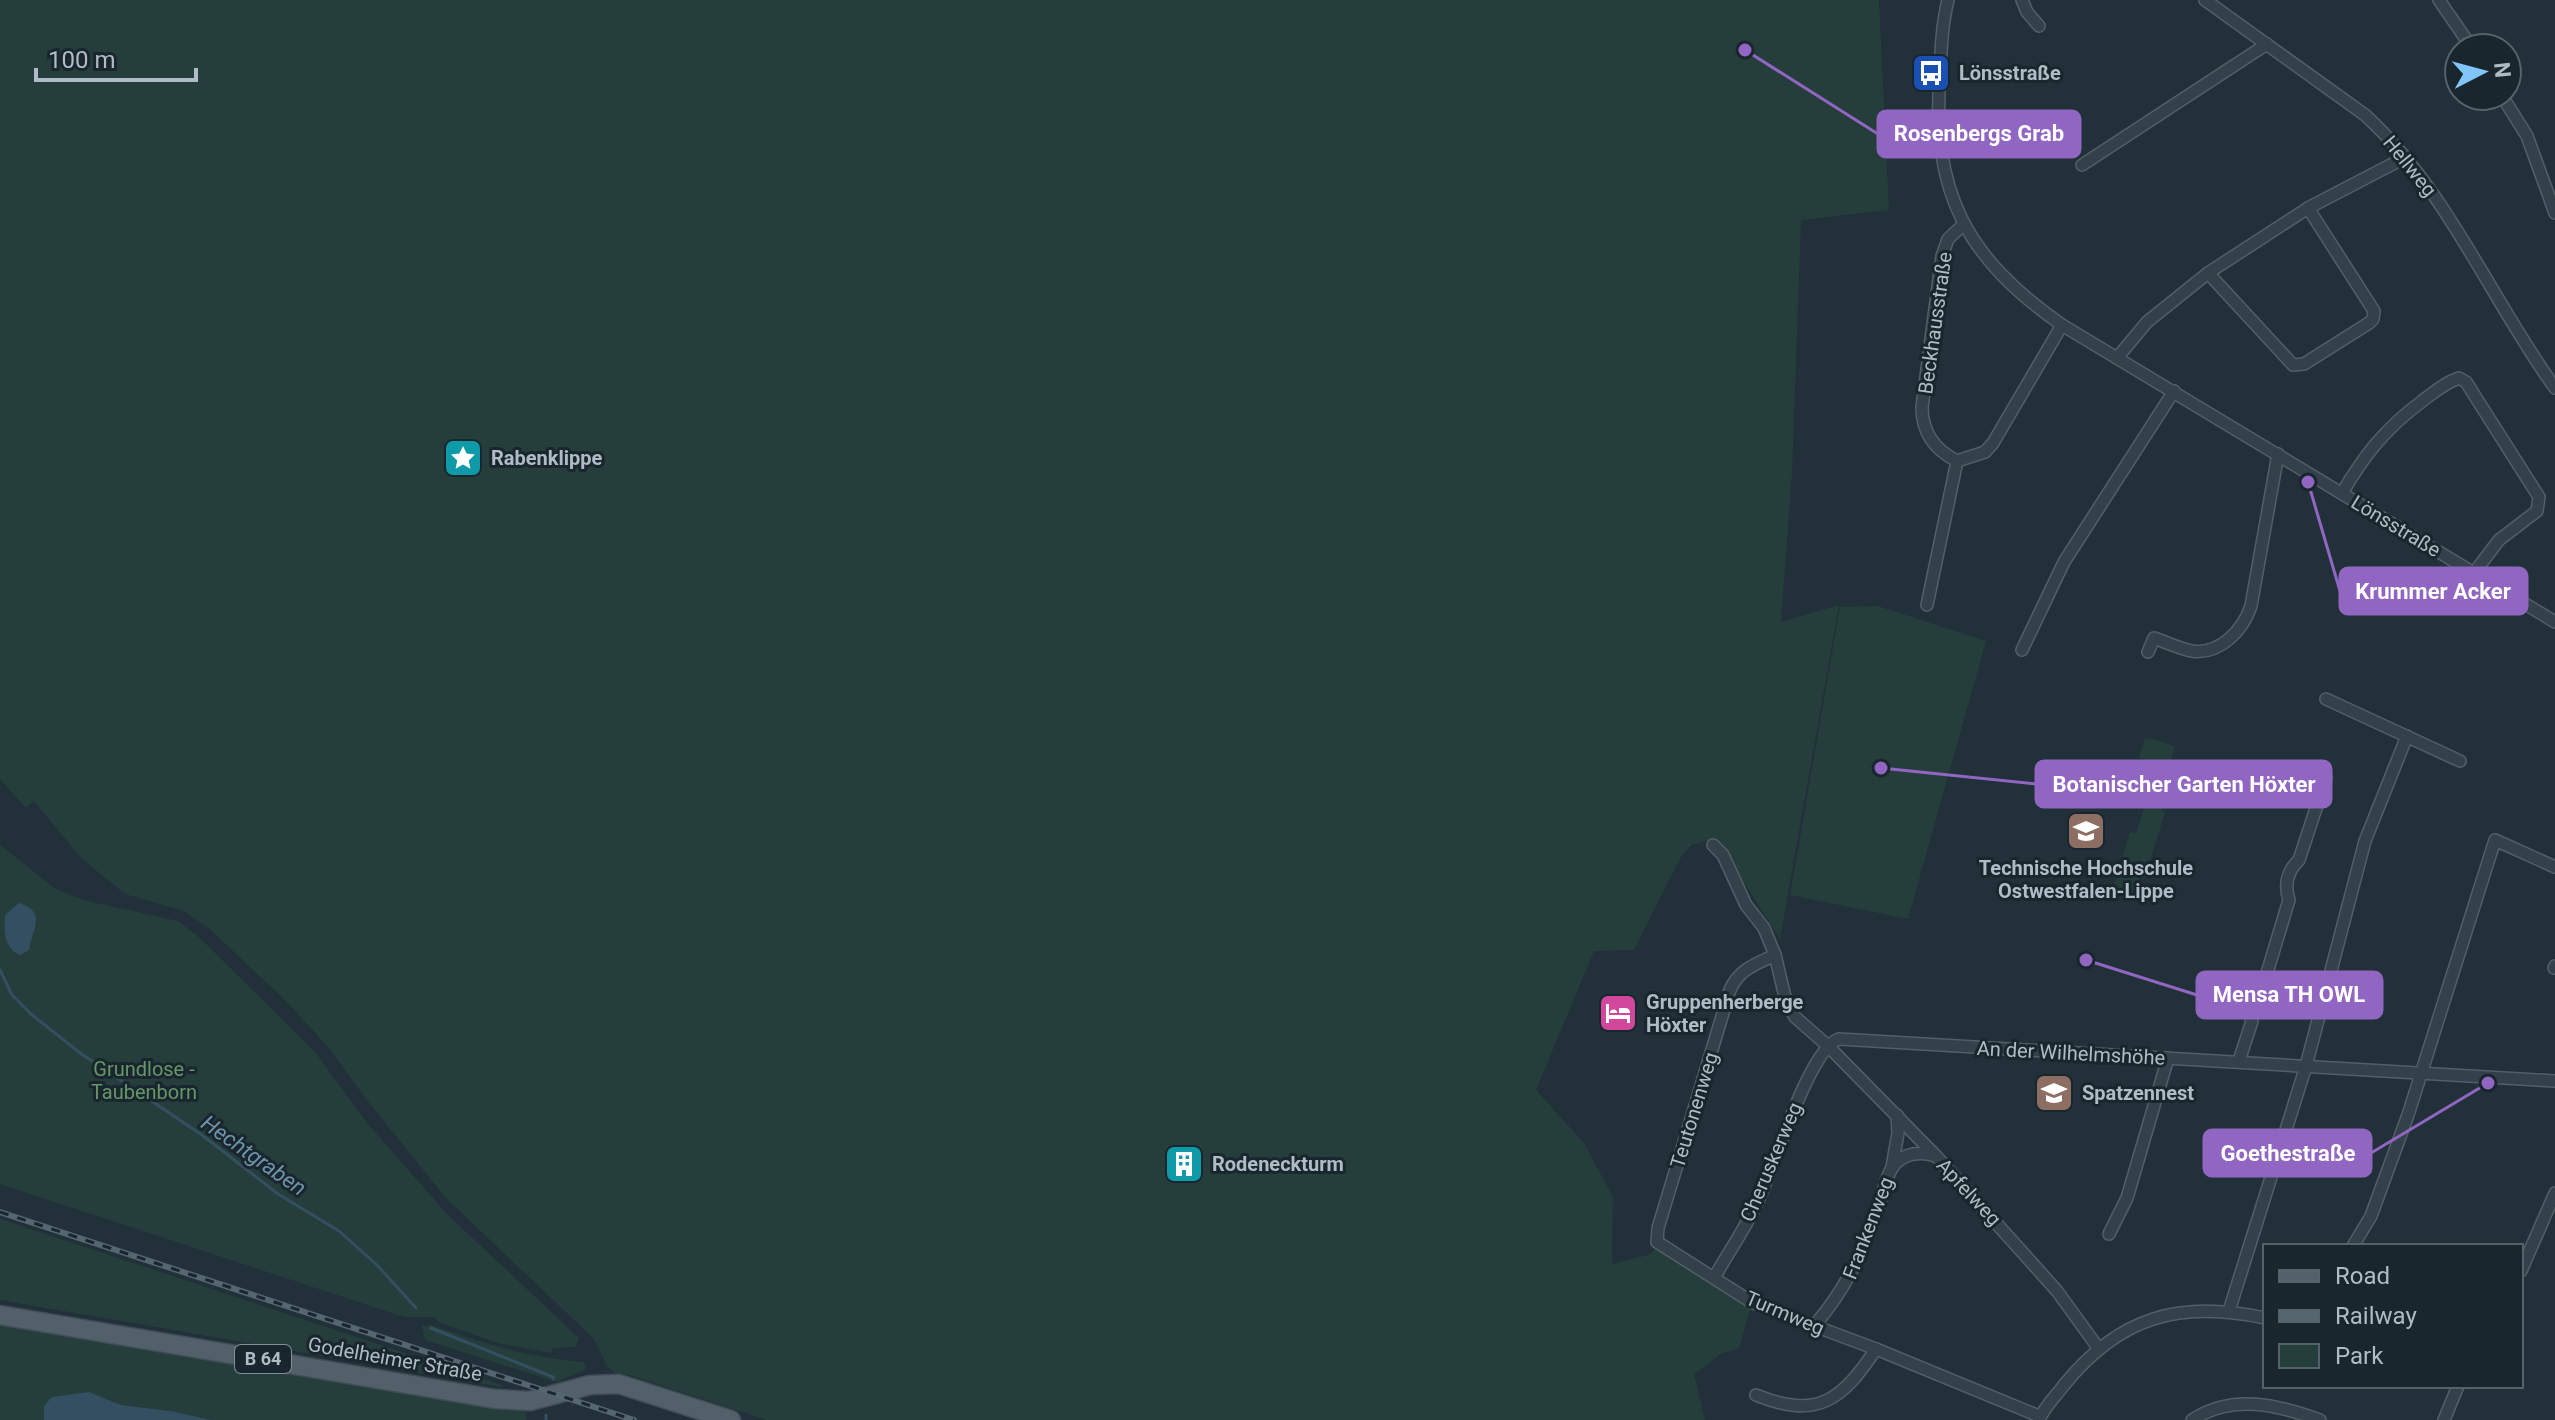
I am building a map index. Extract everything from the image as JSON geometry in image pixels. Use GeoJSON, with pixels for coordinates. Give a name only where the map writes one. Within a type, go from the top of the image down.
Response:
{"type":"FeatureCollection","features":[{"type":"Feature","properties":{"kind":"main road","name":"Godelheimer Straße"},"geometry":{"type":"LineString","coordinates":[[0,1315],[495,1399],[530,1401],[590,1385],[619,1384],[731,1420]]}},
{"type":"Feature","properties":{"kind":"street","name":"Lönsstraße"},"geometry":{"type":"LineString","coordinates":[[1948,0],[1943,20],[1938,100],[1941,160],[1963,225],[2010,286],[2062,325],[2553,618]]}},
{"type":"Feature","properties":{"kind":"street"},"geometry":{"type":"LineString","coordinates":[[2022,0],[2039,26]]}},
{"type":"Feature","properties":{"kind":"street","name":"Hellweg"},"geometry":{"type":"LineString","coordinates":[[2205,0],[2365,115],[2406,157],[2441,204],[2530,353],[2555,388]]}},
{"type":"Feature","properties":{"kind":"street"},"geometry":{"type":"LineString","coordinates":[[2441,0],[2462,32]]}},
{"type":"Feature","properties":{"kind":"street"},"geometry":{"type":"LineString","coordinates":[[2082,165],[2267,44]]}},
{"type":"Feature","properties":{"kind":"street"},"geometry":{"type":"LineString","coordinates":[[2512,112],[2527,136],[2555,213]]}},
{"type":"Feature","properties":{"kind":"street"},"geometry":{"type":"LineString","coordinates":[[2117,358],[2154,316],[2208,273],[2308,208],[2406,157]]}},
{"type":"Feature","properties":{"kind":"street"},"geometry":{"type":"LineString","coordinates":[[2208,273],[2293,365],[2304,364],[2369,323],[2374,311],[2308,208]]}},
{"type":"Feature","properties":{"kind":"street","name":"Beckhausstraße"},"geometry":{"type":"LineString","coordinates":[[1957,461],[1935,445],[1922,420],[1922,407],[1942,256],[1948,239],[1963,225]]}},
{"type":"Feature","properties":{"kind":"street"},"geometry":{"type":"LineString","coordinates":[[1927,605],[1957,461],[1985,452],[1993,443],[2062,325]]}},
{"type":"Feature","properties":{"kind":"street"},"geometry":{"type":"LineString","coordinates":[[2342,493],[2364,456],[2382,434],[2448,382],[2459,378],[2466,382],[2539,497],[2537,511],[2499,540],[2474,573]]}},
{"type":"Feature","properties":{"kind":"street"},"geometry":{"type":"LineString","coordinates":[[2022,650],[2064,562],[2174,391]]}},
{"type":"Feature","properties":{"kind":"street"},"geometry":{"type":"LineString","coordinates":[[2148,652],[2154,638],[2193,651],[2207,650],[2221,645],[2243,626],[2251,606],[2278,454]]}},
{"type":"Feature","properties":{"kind":"street"},"geometry":{"type":"LineString","coordinates":[[2326,699],[2460,761]]}},
{"type":"Feature","properties":{"kind":"street"},"geometry":{"type":"LineString","coordinates":[[2229,1311],[2306,1066],[2365,841],[2407,736]]}},
{"type":"Feature","properties":{"kind":"street"},"geometry":{"type":"LineString","coordinates":[[2239,1061],[2252,1021],[2248,1009],[2252,990],[2264,983],[2289,900],[2285,889],[2290,868],[2299,860],[2326,778]]}},
{"type":"Feature","properties":{"kind":"street"},"geometry":{"type":"LineString","coordinates":[[2354,1244],[2371,1216],[2421,1075],[2495,840],[2555,867]]}},
{"type":"Feature","properties":{"kind":"street"},"geometry":{"type":"LineString","coordinates":[[1713,845],[1723,855],[1746,905],[1764,928],[1775,955],[1786,1001],[1795,1017],[1828,1046]]}},
{"type":"Feature","properties":{"kind":"street","name":"Teutonenweg"},"geometry":{"type":"LineString","coordinates":[[1657,1242],[1658,1228],[1730,990],[1739,974],[1775,955]]}},
{"type":"Feature","properties":{"kind":"street","name":"An der Wilhelmshöhe"},"geometry":{"type":"LineString","coordinates":[[1828,1046],[1839,1039],[2555,1081]]}},
{"type":"Feature","properties":{"kind":"street","name":"Apfelweg"},"geometry":{"type":"LineString","coordinates":[[1828,1046],[1897,1114],[2057,1291],[2099,1349]]}},
{"type":"Feature","properties":{"kind":"street","name":"Cheruskerweg"},"geometry":{"type":"LineString","coordinates":[[1714,1278],[1756,1205],[1807,1080],[1828,1046]]}},
{"type":"Feature","properties":{"kind":"street"},"geometry":{"type":"LineString","coordinates":[[2109,1234],[2127,1198],[2168,1058]]}},
{"type":"Feature","properties":{"kind":"street","name":"Frankenweg"},"geometry":{"type":"LineString","coordinates":[[1814,1326],[1834,1303],[1850,1276],[1879,1208],[1892,1167],[1898,1133],[1897,1114]]}},
{"type":"Feature","properties":{"kind":"street","name":"Frankenweg"},"geometry":{"type":"LineString","coordinates":[[1892,1167],[1900,1159],[1915,1153],[1936,1156]]}},
{"type":"Feature","properties":{"kind":"street"},"geometry":{"type":"LineString","coordinates":[[2523,1266],[2555,1193]]}},
{"type":"Feature","properties":{"kind":"street","name":"Turmweg"},"geometry":{"type":"LineString","coordinates":[[1657,1242],[1753,1303],[1876,1349],[2039,1418]]}},
{"type":"Feature","properties":{"kind":"street"},"geometry":{"type":"LineString","coordinates":[[2039,1418],[2072,1375],[2123,1331],[2183,1311],[2229,1311],[2263,1318]]}},
{"type":"Feature","properties":{"kind":"street"},"geometry":{"type":"LineString","coordinates":[[1756,1395],[1776,1404],[1794,1407],[1823,1406],[1840,1395],[1856,1378],[1876,1349]]}},
{"type":"Feature","properties":{"kind":"street"},"geometry":{"type":"LineString","coordinates":[[2444,1420],[2457,1388]]}},
{"type":"Feature","properties":{"kind":"street"},"geometry":{"type":"LineString","coordinates":[[2192,1420],[2222,1407],[2256,1403],[2282,1407],[2320,1420]]}},
{"type":"Feature","properties":{"kind":"green space"},"geometry":{"type":"Polygon","coordinates":[[[0,0],[1879,0],[1889,210],[1801,220],[1792,473],[1781,622],[1839,605],[1780,939],[1716,838],[1691,845],[1681,857],[1634,950],[1594,951],[1536,1090],[1584,1143],[1613,1197],[1612,1264],[1648,1255],[1657,1248],[1751,1307],[1739,1348],[1721,1354],[1694,1374],[1705,1420],[767,1420],[626,1374],[617,1375],[607,1366],[594,1339],[445,1197],[329,1048],[288,1003],[211,930],[184,911],[125,894],[81,858],[34,801],[26,808],[0,779],[0,0]]]}},
{"type":"Feature","properties":{"kind":"green space"},"geometry":{"type":"Polygon","coordinates":[[[1878,606],[1986,641],[1908,919],[1790,895],[1840,607],[1878,606]]]}},
{"type":"Feature","properties":{"kind":"green space"},"geometry":{"type":"Polygon","coordinates":[[[2145,737],[2175,746],[2168,768],[2174,770],[2145,878],[2139,877],[2130,899],[2112,893],[2130,832],[2136,833],[2144,809],[2137,806],[2150,767],[2144,764],[2145,759],[2139,758],[2145,737]]]}},
{"type":"Feature","properties":{"kind":"green space","name":"Grundlose - Taubenborn"},"geometry":{"type":"Polygon","coordinates":[[[0,845],[56,889],[83,900],[178,921],[200,938],[315,1052],[367,1123],[447,1214],[579,1338],[575,1347],[553,1348],[551,1353],[498,1343],[438,1322],[435,1317],[404,1317],[0,1184],[0,845]]]}},
{"type":"Feature","properties":{"kind":"green space"},"geometry":{"type":"Polygon","coordinates":[[[0,1219],[502,1385],[0,1300],[0,1219]]]}},
{"type":"Feature","properties":{"kind":"green space"},"geometry":{"type":"Polygon","coordinates":[[[0,1322],[519,1409],[526,1412],[526,1420],[211,1420],[121,1405],[89,1392],[44,1406],[44,1420],[0,1420],[0,1322]]]}},
{"type":"Feature","properties":{"kind":"green space"},"geometry":{"type":"Polygon","coordinates":[[[431,1325],[506,1349],[584,1362],[586,1369],[557,1382],[425,1340],[422,1326],[431,1325]]]}},
{"type":"Feature","properties":{"kind":"water"},"geometry":{"type":"Polygon","coordinates":[[[19,903],[36,916],[29,950],[20,955],[8,943],[5,927],[5,915],[19,903]]]}},
{"type":"Feature","properties":{"kind":"water"},"geometry":{"type":"Polygon","coordinates":[[[89,1392],[121,1405],[211,1420],[44,1420],[44,1406],[52,1397],[89,1392]]]}},
{"type":"Feature","properties":{"kind":"waterway","name":"Hechtgraben"},"geometry":{"type":"LineString","coordinates":[[0,970],[12,995],[31,1014],[80,1053],[202,1135],[278,1194],[339,1231],[377,1265],[416,1308]]}},
{"type":"Feature","properties":{"kind":"waterway","name":"Hechtgraben"},"geometry":{"type":"LineString","coordinates":[[431,1328],[553,1379]]}},
{"type":"Feature","properties":{"kind":"waterway","name":"Hechtgraben"},"geometry":{"type":"LineString","coordinates":[[546,1415],[546,1420]]}},
{"type":"Feature","properties":{"kind":"railway"},"geometry":{"type":"LineString","coordinates":[[0,1212],[634,1420]]}},
{"type":"Feature","properties":{"kind":"place","name":"Rosenbergs Grab"},"geometry":{"type":"Point","coordinates":[1745,50]}},
{"type":"Feature","properties":{"kind":"place","name":"Lönsstraße"},"geometry":{"type":"Point","coordinates":[1931,73]}},
{"type":"Feature","properties":{"kind":"place","name":"Rabenklippe"},"geometry":{"type":"Point","coordinates":[463,458]}},
{"type":"Feature","properties":{"kind":"place","name":"Krummer Acker"},"geometry":{"type":"Point","coordinates":[2308,482]}},
{"type":"Feature","properties":{"kind":"place","name":"Botanischer Garten Höxter"},"geometry":{"type":"Point","coordinates":[1881,768]}},
{"type":"Feature","properties":{"kind":"place","name":"Technische Hochschule Ostwestfalen-Lippe"},"geometry":{"type":"Point","coordinates":[2086,831]}},
{"type":"Feature","properties":{"kind":"place","name":"Mensa TH OWL"},"geometry":{"type":"Point","coordinates":[2086,960]}},
{"type":"Feature","properties":{"kind":"place","name":"Gruppenherberge Höxter"},"geometry":{"type":"Point","coordinates":[1618,1013]}},
{"type":"Feature","properties":{"kind":"place","name":"Goethestraße"},"geometry":{"type":"Point","coordinates":[2488,1083]}},
{"type":"Feature","properties":{"kind":"place","name":"Spatzennest"},"geometry":{"type":"Point","coordinates":[2054,1093]}},
{"type":"Feature","properties":{"kind":"place","name":"Rodeneckturm"},"geometry":{"type":"Point","coordinates":[1184,1164]}}]}
